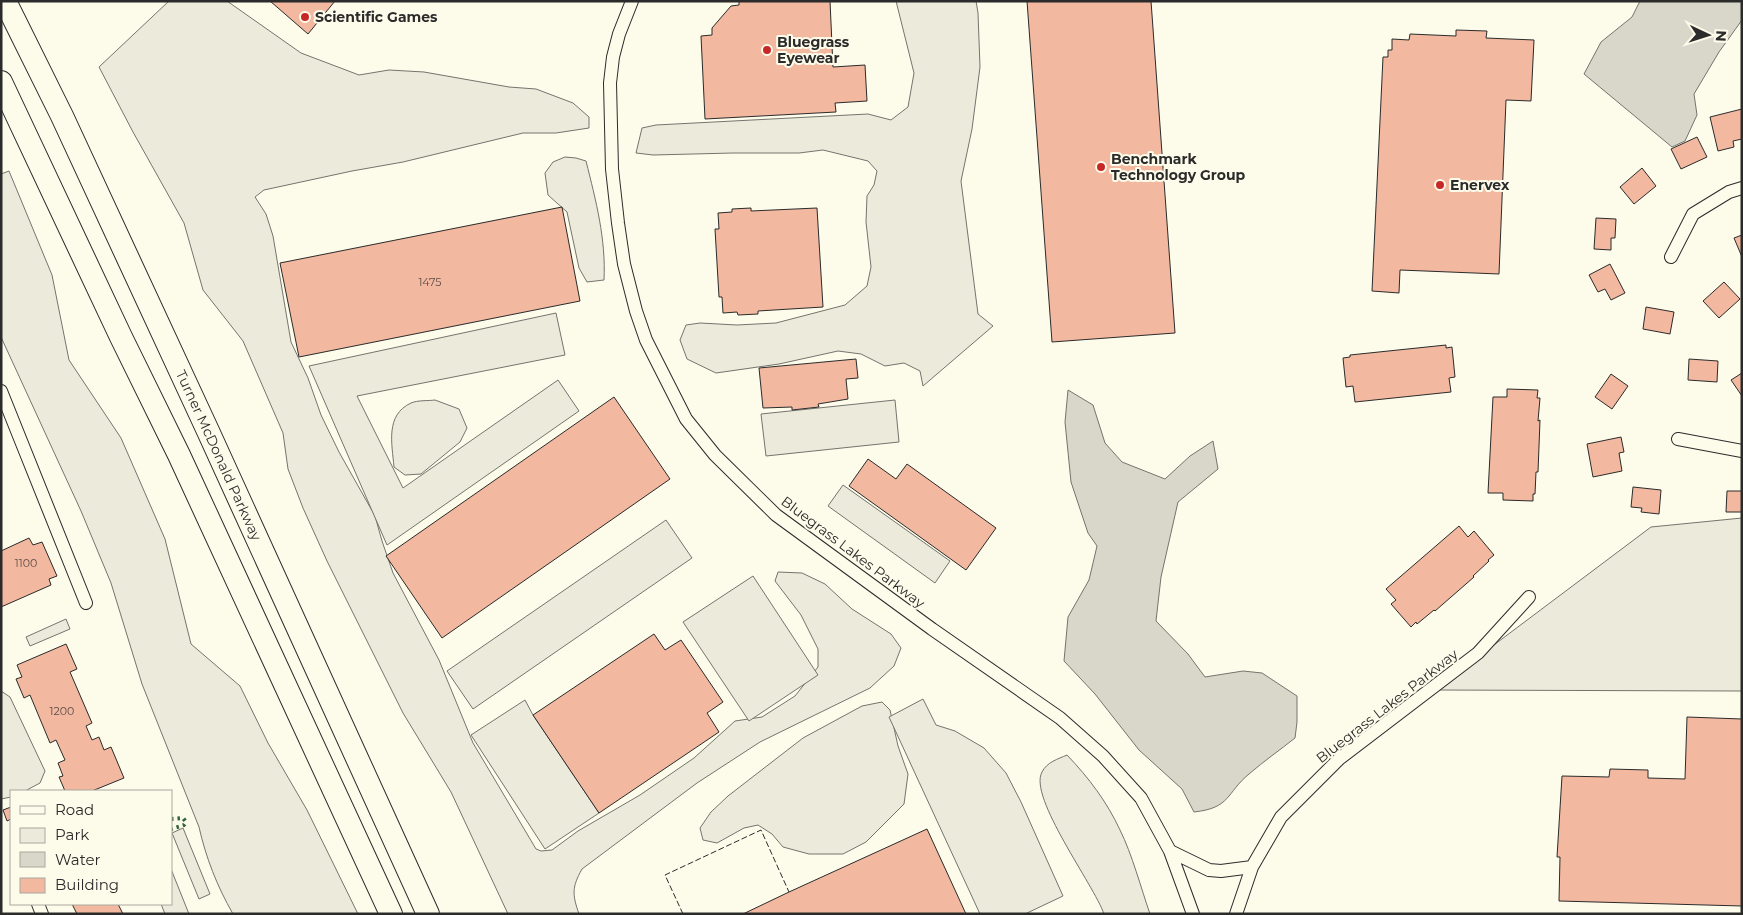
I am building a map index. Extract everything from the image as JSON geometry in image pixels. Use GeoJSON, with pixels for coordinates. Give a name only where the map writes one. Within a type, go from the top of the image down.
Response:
{"type":"FeatureCollection","features":[{"type":"Feature","properties":{"kind":"highway","name":"Turner McDonald Parkway"},"geometry":{"type":"LineString","coordinates":[[5,1],[62,116],[310,652],[428,914]]}},
{"type":"Feature","properties":{"kind":"highway"},"geometry":{"type":"LineString","coordinates":[[1,82],[183,464],[391,914]]}},
{"type":"Feature","properties":{"kind":"highway"},"geometry":{"type":"LineString","coordinates":[[360,766],[437,914]]}},
{"type":"Feature","properties":{"kind":"street","name":"Bluegrass Lakes Parkway"},"geometry":{"type":"LineString","coordinates":[[632,1],[618,34],[610,83],[612,169],[618,223],[624,264],[646,340],[686,419],[715,455],[776,515],[932,629],[1060,718],[1103,756],[1141,798],[1170,851],[1193,914]]}},
{"type":"Feature","properties":{"kind":"street"},"geometry":{"type":"LineString","coordinates":[[1671,257],[1693,214],[1729,192],[1742,188]]}},
{"type":"Feature","properties":{"kind":"street"},"geometry":{"type":"LineString","coordinates":[[1,391],[86,603]]}},
{"type":"Feature","properties":{"kind":"street"},"geometry":{"type":"LineString","coordinates":[[1678,439],[1742,451]]}},
{"type":"Feature","properties":{"kind":"street","name":"Bluegrass Lakes Parkway"},"geometry":{"type":"LineString","coordinates":[[1236,914],[1252,867],[1282,817],[1339,759],[1478,653],[1530,597]]}},
{"type":"Feature","properties":{"kind":"street"},"geometry":{"type":"LineString","coordinates":[[1170,851],[1209,870],[1221,871],[1252,867]]}},
{"type":"Feature","properties":{"kind":"green space"},"geometry":{"type":"Polygon","coordinates":[[[169,1],[227,1],[301,53],[359,75],[389,70],[424,72],[509,87],[536,89],[573,103],[589,117],[589,128],[556,133],[523,133],[403,162],[264,190],[255,197],[266,214],[273,236],[291,342],[308,378],[321,415],[339,452],[375,516],[393,573],[439,660],[473,743],[536,849],[541,851],[552,850],[578,831],[640,795],[694,758],[735,721],[762,717],[795,696],[818,667],[818,649],[801,615],[775,581],[778,572],[802,573],[825,584],[852,609],[891,634],[901,648],[894,666],[870,688],[760,742],[697,783],[582,869],[576,881],[574,891],[579,914],[508,914],[451,792],[403,713],[327,561],[288,469],[283,433],[243,341],[203,290],[184,223],[99,67],[169,1]]]}},
{"type":"Feature","properties":{"kind":"green space"},"geometry":{"type":"Polygon","coordinates":[[[896,1],[976,1],[980,67],[972,129],[961,181],[978,314],[993,326],[923,386],[920,371],[904,363],[885,366],[861,354],[838,351],[779,364],[716,373],[687,359],[680,340],[686,325],[700,323],[737,325],[776,323],[845,305],[867,286],[871,267],[866,222],[867,196],[874,185],[877,171],[868,161],[823,150],[799,153],[653,155],[636,153],[642,128],[656,125],[868,114],[891,120],[908,107],[914,73],[896,1]]]}},
{"type":"Feature","properties":{"kind":"green space"},"geometry":{"type":"Polygon","coordinates":[[[565,157],[586,161],[602,235],[604,280],[587,282],[579,268],[567,212],[548,195],[545,173],[553,162],[565,157]]]}},
{"type":"Feature","properties":{"kind":"green space"},"geometry":{"type":"Polygon","coordinates":[[[9,171],[52,275],[69,360],[121,438],[165,539],[191,644],[240,686],[268,743],[307,810],[358,914],[233,914],[222,893],[205,850],[199,827],[142,684],[111,583],[81,511],[1,337],[1,174],[9,171]]]}},
{"type":"Feature","properties":{"kind":"green space"},"geometry":{"type":"Polygon","coordinates":[[[435,400],[459,409],[467,428],[460,442],[421,474],[405,475],[394,467],[392,431],[394,422],[403,408],[411,403],[435,400]]]}},
{"type":"Feature","properties":{"kind":"green space"},"geometry":{"type":"Polygon","coordinates":[[[1742,518],[1742,691],[1434,690],[1651,527],[1742,518]]]}},
{"type":"Feature","properties":{"kind":"green space"},"geometry":{"type":"Polygon","coordinates":[[[1,691],[10,697],[45,771],[40,783],[27,790],[10,790],[10,797],[1,799],[1,691]]]}},
{"type":"Feature","properties":{"kind":"green space"},"geometry":{"type":"Polygon","coordinates":[[[882,702],[890,710],[898,746],[908,774],[904,804],[866,842],[843,854],[809,854],[783,847],[772,834],[758,825],[744,828],[717,843],[703,840],[700,828],[711,812],[728,796],[803,738],[862,706],[882,702]]]}},
{"type":"Feature","properties":{"kind":"green space"},"geometry":{"type":"Polygon","coordinates":[[[1067,755],[1083,772],[1115,820],[1136,871],[1150,914],[1104,914],[1064,842],[1044,801],[1040,784],[1044,769],[1050,763],[1067,755]]]}},
{"type":"Feature","properties":{"kind":"shaded area"},"geometry":{"type":"Polygon","coordinates":[[[556,313],[565,355],[357,396],[403,488],[558,380],[579,411],[387,545],[309,366],[556,313]]]}},
{"type":"Feature","properties":{"kind":"shaded area"},"geometry":{"type":"Polygon","coordinates":[[[895,400],[899,442],[766,456],[761,414],[895,400]]]}},
{"type":"Feature","properties":{"kind":"shaded area"},"geometry":{"type":"Polygon","coordinates":[[[843,485],[950,561],[935,583],[828,506],[843,485]]]}},
{"type":"Feature","properties":{"kind":"shaded area"},"geometry":{"type":"Polygon","coordinates":[[[666,520],[692,558],[473,709],[447,671],[666,520]]]}},
{"type":"Feature","properties":{"kind":"shaded area"},"geometry":{"type":"Polygon","coordinates":[[[753,576],[818,675],[749,721],[683,622],[753,576]]]}},
{"type":"Feature","properties":{"kind":"shaded area"},"geometry":{"type":"Polygon","coordinates":[[[66,619],[70,629],[30,646],[26,637],[66,619]]]}},
{"type":"Feature","properties":{"kind":"shaded area"},"geometry":{"type":"Polygon","coordinates":[[[923,699],[936,725],[955,731],[984,748],[1006,773],[1063,896],[1025,914],[980,914],[889,717],[923,699]]]}},
{"type":"Feature","properties":{"kind":"shaded area"},"geometry":{"type":"Polygon","coordinates":[[[525,700],[533,715],[599,813],[545,849],[471,735],[525,700]]]}},
{"type":"Feature","properties":{"kind":"shaded area"},"geometry":{"type":"Polygon","coordinates":[[[183,828],[210,894],[199,899],[172,833],[183,828]]]}},
{"type":"Feature","properties":{"kind":"shaded area"},"geometry":{"type":"Polygon","coordinates":[[[172,872],[189,914],[165,914],[161,905],[172,905],[172,872]]]}},
{"type":"Feature","properties":{"kind":"water"},"geometry":{"type":"Polygon","coordinates":[[[1640,1],[1742,1],[1742,20],[1719,52],[1694,94],[1697,115],[1685,141],[1672,147],[1584,74],[1601,42],[1632,17],[1640,1]]]}},
{"type":"Feature","properties":{"kind":"water"},"geometry":{"type":"Polygon","coordinates":[[[1068,390],[1093,405],[1105,443],[1122,462],[1165,479],[1190,456],[1213,441],[1218,469],[1178,502],[1161,577],[1156,621],[1188,654],[1205,677],[1243,671],[1262,673],[1297,696],[1295,738],[1249,774],[1227,799],[1215,807],[1194,812],[1182,789],[1139,750],[1095,694],[1064,661],[1068,617],[1089,580],[1097,546],[1088,533],[1071,482],[1065,422],[1068,390]]]}},
{"type":"Feature","properties":{"kind":"building","name":"Scientific Games"},"geometry":{"type":"Polygon","coordinates":[[[270,1],[335,1],[308,34],[270,1]]]}},
{"type":"Feature","properties":{"kind":"building","name":"Bluegrass Eyewear"},"geometry":{"type":"Polygon","coordinates":[[[739,1],[830,1],[833,67],[865,65],[867,101],[835,103],[836,112],[705,119],[701,36],[712,35],[712,28],[731,6],[739,5],[739,1]]]}},
{"type":"Feature","properties":{"kind":"building","name":"Benchmark Technology Group"},"geometry":{"type":"Polygon","coordinates":[[[1027,1],[1151,1],[1175,333],[1052,342],[1027,1]]]}},
{"type":"Feature","properties":{"kind":"building","name":"Enervex"},"geometry":{"type":"Polygon","coordinates":[[[1456,30],[1487,31],[1486,38],[1534,40],[1531,101],[1506,100],[1499,274],[1400,270],[1399,293],[1372,291],[1383,57],[1388,57],[1388,50],[1392,50],[1392,39],[1409,40],[1410,34],[1456,36],[1456,30]]]}},
{"type":"Feature","properties":{"kind":"building"},"geometry":{"type":"Polygon","coordinates":[[[1742,109],[1742,139],[1733,141],[1734,147],[1718,151],[1710,117],[1742,109]]]}},
{"type":"Feature","properties":{"kind":"building"},"geometry":{"type":"Polygon","coordinates":[[[1697,137],[1707,157],[1681,169],[1671,149],[1697,137]]]}},
{"type":"Feature","properties":{"kind":"building"},"geometry":{"type":"Polygon","coordinates":[[[1642,168],[1656,186],[1634,204],[1620,187],[1642,168]]]}},
{"type":"Feature","properties":{"kind":"building"},"geometry":{"type":"Polygon","coordinates":[[[562,207],[580,301],[299,357],[280,263],[562,207]]]}},
{"type":"Feature","properties":{"kind":"building"},"geometry":{"type":"Polygon","coordinates":[[[751,208],[751,211],[817,208],[823,307],[758,311],[758,314],[738,315],[737,312],[723,313],[722,297],[719,297],[715,229],[719,229],[718,213],[732,212],[732,209],[751,208]]]}},
{"type":"Feature","properties":{"kind":"building"},"geometry":{"type":"Polygon","coordinates":[[[1596,218],[1616,219],[1615,238],[1611,238],[1611,250],[1594,249],[1596,218]]]}},
{"type":"Feature","properties":{"kind":"building"},"geometry":{"type":"Polygon","coordinates":[[[1742,235],[1742,257],[1734,238],[1742,235]]]}},
{"type":"Feature","properties":{"kind":"building"},"geometry":{"type":"Polygon","coordinates":[[[1610,264],[1625,293],[1611,300],[1605,289],[1598,292],[1589,275],[1610,264]]]}},
{"type":"Feature","properties":{"kind":"building"},"geometry":{"type":"Polygon","coordinates":[[[1724,282],[1740,299],[1719,318],[1703,301],[1724,282]]]}},
{"type":"Feature","properties":{"kind":"building"},"geometry":{"type":"Polygon","coordinates":[[[1646,307],[1674,312],[1670,334],[1643,329],[1646,307]]]}},
{"type":"Feature","properties":{"kind":"building"},"geometry":{"type":"Polygon","coordinates":[[[1446,345],[1446,348],[1452,347],[1455,377],[1449,378],[1451,392],[1355,402],[1353,386],[1346,387],[1343,358],[1350,357],[1350,355],[1446,345]]]}},
{"type":"Feature","properties":{"kind":"building"},"geometry":{"type":"Polygon","coordinates":[[[856,359],[858,378],[846,379],[848,399],[818,404],[819,407],[792,410],[792,407],[763,408],[759,368],[856,359]]]}},
{"type":"Feature","properties":{"kind":"building"},"geometry":{"type":"Polygon","coordinates":[[[1689,359],[1718,361],[1717,382],[1688,380],[1689,359]]]}},
{"type":"Feature","properties":{"kind":"building"},"geometry":{"type":"Polygon","coordinates":[[[1742,373],[1742,396],[1731,380],[1742,373]]]}},
{"type":"Feature","properties":{"kind":"building"},"geometry":{"type":"Polygon","coordinates":[[[1611,374],[1628,386],[1612,409],[1595,397],[1611,374]]]}},
{"type":"Feature","properties":{"kind":"building"},"geometry":{"type":"Polygon","coordinates":[[[1507,389],[1538,390],[1537,398],[1540,398],[1538,472],[1536,472],[1533,501],[1503,500],[1503,493],[1488,493],[1493,397],[1507,397],[1507,389]]]}},
{"type":"Feature","properties":{"kind":"building"},"geometry":{"type":"Polygon","coordinates":[[[614,397],[670,479],[442,638],[386,556],[614,397]]]}},
{"type":"Feature","properties":{"kind":"building"},"geometry":{"type":"Polygon","coordinates":[[[1621,437],[1624,452],[1619,453],[1622,471],[1593,477],[1587,444],[1621,437]]]}},
{"type":"Feature","properties":{"kind":"building"},"geometry":{"type":"Polygon","coordinates":[[[868,459],[896,479],[907,464],[996,528],[966,570],[849,486],[868,459]]]}},
{"type":"Feature","properties":{"kind":"building"},"geometry":{"type":"Polygon","coordinates":[[[1633,487],[1661,490],[1659,514],[1641,512],[1642,508],[1631,507],[1633,487]]]}},
{"type":"Feature","properties":{"kind":"building"},"geometry":{"type":"Polygon","coordinates":[[[1727,491],[1742,491],[1742,512],[1726,512],[1727,491]]]}},
{"type":"Feature","properties":{"kind":"building"},"geometry":{"type":"Polygon","coordinates":[[[1459,526],[1468,537],[1474,531],[1494,555],[1474,577],[1435,611],[1411,627],[1391,604],[1396,600],[1386,589],[1459,526]]]}},
{"type":"Feature","properties":{"kind":"building"},"geometry":{"type":"Polygon","coordinates":[[[29,538],[33,545],[42,542],[57,576],[49,579],[51,585],[1,607],[1,551],[29,538]]]}},
{"type":"Feature","properties":{"kind":"building"},"geometry":{"type":"Polygon","coordinates":[[[654,634],[665,650],[681,640],[723,702],[707,713],[719,732],[599,813],[533,715],[654,634]]]}},
{"type":"Feature","properties":{"kind":"building"},"geometry":{"type":"Polygon","coordinates":[[[66,644],[77,669],[70,672],[92,723],[86,726],[92,740],[99,737],[104,750],[111,747],[124,778],[94,790],[65,790],[59,777],[63,776],[58,763],[65,760],[56,740],[50,743],[30,695],[24,698],[16,679],[22,677],[17,665],[66,644]]]}},
{"type":"Feature","properties":{"kind":"building"},"geometry":{"type":"Polygon","coordinates":[[[1687,717],[1742,719],[1742,906],[1559,901],[1560,857],[1557,857],[1562,776],[1609,777],[1610,769],[1648,770],[1648,778],[1685,779],[1687,717]]]}},
{"type":"Feature","properties":{"kind":"building"},"geometry":{"type":"Polygon","coordinates":[[[10,807],[10,820],[7,821],[3,810],[10,807]]]}},
{"type":"Feature","properties":{"kind":"building"},"geometry":{"type":"Polygon","coordinates":[[[927,829],[966,914],[743,914],[789,892],[927,829]]]}},
{"type":"Feature","properties":{"kind":"building"},"geometry":{"type":"Polygon","coordinates":[[[72,905],[118,905],[123,914],[77,914],[72,905]]]}},
{"type":"Feature","properties":{"kind":"hedge"},"geometry":{"type":"LineString","coordinates":[[172,819],[183,818],[186,822],[184,825],[172,829]]}},
{"type":"Feature","properties":{"kind":"fence"},"geometry":{"type":"LineString","coordinates":[[683,914],[665,875],[761,830],[789,892]]}},
{"type":"Feature","properties":{"kind":"place","name":"Scientific Games"},"geometry":{"type":"Point","coordinates":[305,17]}},
{"type":"Feature","properties":{"kind":"place","name":"Bluegrass Eyewear"},"geometry":{"type":"Point","coordinates":[767,50]}},
{"type":"Feature","properties":{"kind":"place","name":"Benchmark Technology Group"},"geometry":{"type":"Point","coordinates":[1101,167]}},
{"type":"Feature","properties":{"kind":"place","name":"Enervex"},"geometry":{"type":"Point","coordinates":[1440,185]}}]}
